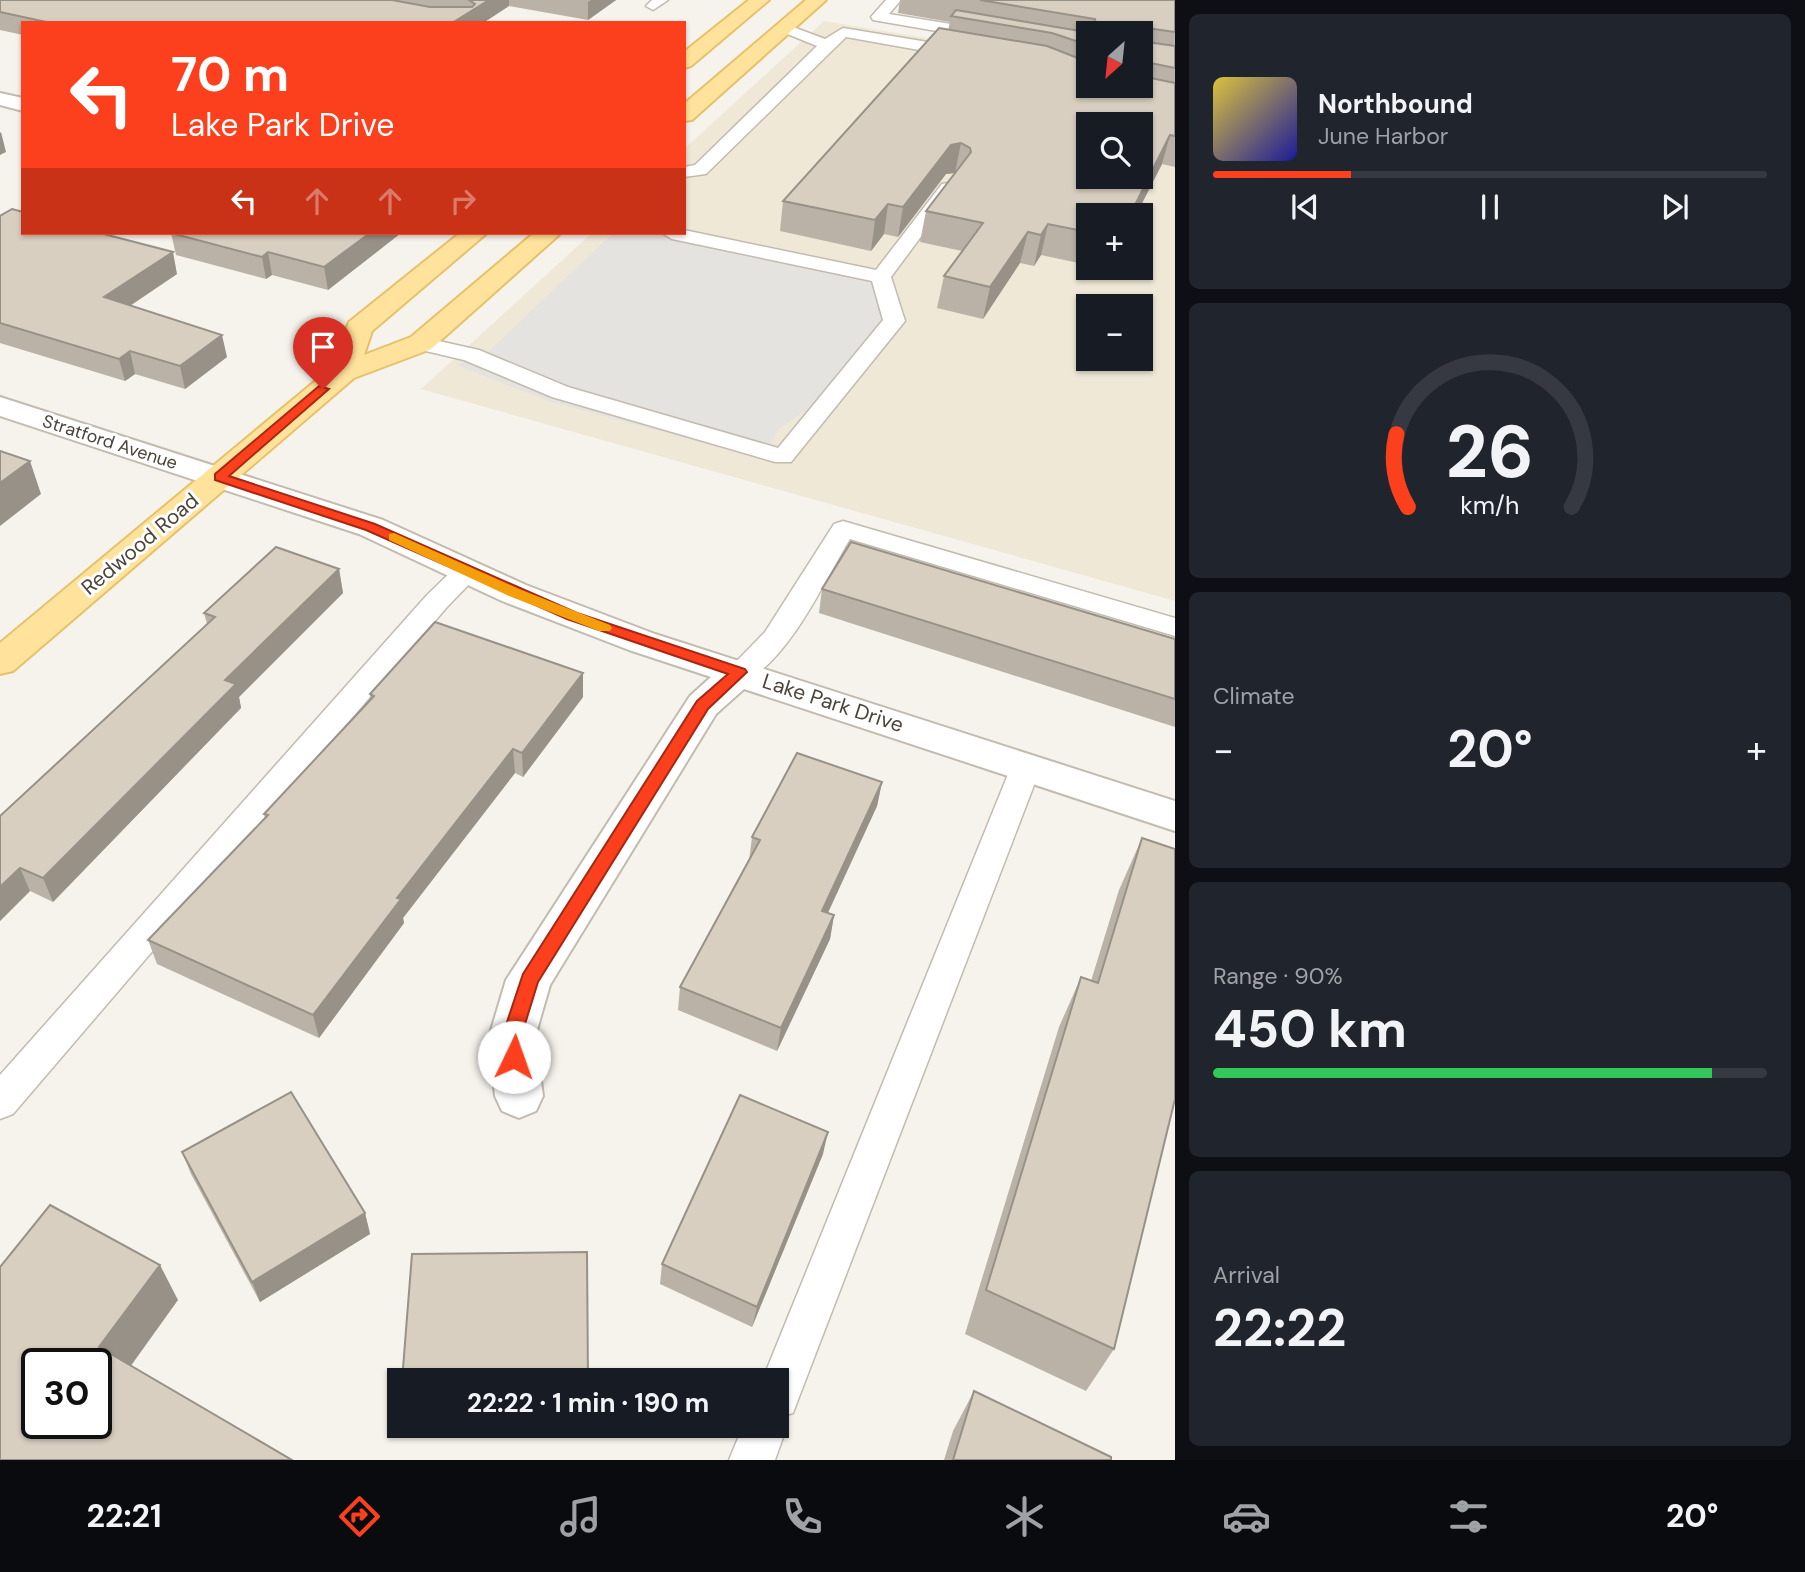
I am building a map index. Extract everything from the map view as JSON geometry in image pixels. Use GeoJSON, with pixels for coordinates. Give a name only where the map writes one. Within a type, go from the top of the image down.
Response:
{"type":"FeatureCollection","features":[{"type":"Feature","properties":{"kind":"main road"},"geometry":{"type":"LineString","coordinates":[[686,60],[761,0]]}},
{"type":"Feature","properties":{"kind":"main road"},"geometry":{"type":"LineString","coordinates":[[686,113],[817,0]]}},
{"type":"Feature","properties":{"kind":"main road"},"geometry":{"type":"LineString","coordinates":[[344,372],[359,328],[473,235]]}},
{"type":"Feature","properties":{"kind":"main road","name":"Redwood Road"},"geometry":{"type":"LineString","coordinates":[[0,662],[344,372],[421,343],[547,235]]}},
{"type":"Feature","properties":{"kind":"street"},"geometry":{"type":"LineString","coordinates":[[0,99],[21,104]]}},
{"type":"Feature","properties":{"kind":"street","name":"Stratford Avenue"},"geometry":{"type":"LineString","coordinates":[[0,406],[219,477]]}},
{"type":"Feature","properties":{"kind":"street","name":"Lake Park Drive"},"geometry":{"type":"LineString","coordinates":[[219,477],[371,527],[572,616],[1175,816]]}},
{"type":"Feature","properties":{"kind":"street"},"geometry":{"type":"LineString","coordinates":[[519,1096],[512,1037],[529,980],[703,705],[740,672]]}},
{"type":"Feature","properties":{"kind":"lane"},"geometry":{"type":"LineString","coordinates":[[894,0],[878,16],[1010,39]]}},
{"type":"Feature","properties":{"kind":"lane"},"geometry":{"type":"LineString","coordinates":[[785,28],[827,45]]}},
{"type":"Feature","properties":{"kind":"lane"},"geometry":{"type":"LineString","coordinates":[[686,172],[700,170],[827,45],[844,32],[980,56]]}},
{"type":"Feature","properties":{"kind":"lane"},"geometry":{"type":"LineString","coordinates":[[881,277],[954,180]]}},
{"type":"Feature","properties":{"kind":"lane"},"geometry":{"type":"LineString","coordinates":[[682,235],[881,277]]}},
{"type":"Feature","properties":{"kind":"lane"},"geometry":{"type":"LineString","coordinates":[[421,343],[471,355],[560,392],[783,457],[894,321],[881,277]]}},
{"type":"Feature","properties":{"kind":"lane"},"geometry":{"type":"LineString","coordinates":[[740,672],[775,639],[843,529],[1175,627]]}},
{"type":"Feature","properties":{"kind":"lane"},"geometry":{"type":"LineString","coordinates":[[0,1102],[428,611],[468,570]]}},
{"type":"Feature","properties":{"kind":"lane"},"geometry":{"type":"LineString","coordinates":[[788,1368],[1026,767]]}},
{"type":"Feature","properties":{"kind":"lane"},"geometry":{"type":"LineString","coordinates":[[752,1460],[760,1438]]}},
{"type":"Feature","properties":{"kind":"shaded area"},"geometry":{"type":"Polygon","coordinates":[[[824,21],[1076,63],[1076,98],[1153,98],[1153,84],[1175,80],[1175,601],[421,389],[590,235],[686,235],[686,147],[824,21]]]}},
{"type":"Feature","properties":{"kind":"shaded area"},"geometry":{"type":"Polygon","coordinates":[[[611,235],[682,235],[881,277],[894,321],[839,386],[778,430],[762,459],[548,401],[456,365],[487,353],[611,235]]]}},
{"type":"Feature","properties":{"kind":"building"},"geometry":{"type":"Polygon","coordinates":[[[0,0],[392,0],[430,7],[472,7],[475,4],[469,0],[489,0],[455,21],[42,21],[0,12],[0,0]]]}},
{"type":"Feature","properties":{"kind":"building"},"geometry":{"type":"Polygon","coordinates":[[[980,0],[1175,0],[1175,32],[1153,29],[1153,21],[1095,19],[980,0]]]}},
{"type":"Feature","properties":{"kind":"building"},"geometry":{"type":"Polygon","coordinates":[[[956,10],[1076,30],[1076,41],[1052,33],[951,16],[956,10]]]}},
{"type":"Feature","properties":{"kind":"building"},"geometry":{"type":"Polygon","coordinates":[[[939,28],[1047,46],[1076,57],[1076,98],[1153,98],[1153,78],[1175,83],[1175,136],[1170,135],[1153,169],[1153,112],[1076,112],[1076,189],[1143,189],[1136,203],[1076,203],[1076,230],[1048,224],[1041,235],[1028,232],[990,287],[944,276],[983,223],[926,211],[971,152],[970,148],[961,143],[951,145],[903,207],[888,204],[875,220],[783,201],[939,28]]]}},
{"type":"Feature","properties":{"kind":"building"},"geometry":{"type":"Polygon","coordinates":[[[1153,43],[1175,46],[1175,68],[1153,63],[1153,43]]]}},
{"type":"Feature","properties":{"kind":"building"},"geometry":{"type":"Polygon","coordinates":[[[12,209],[21,211],[21,235],[108,235],[173,252],[104,297],[222,335],[180,366],[130,351],[119,359],[0,323],[0,216],[12,209]]]}},
{"type":"Feature","properties":{"kind":"building"},"geometry":{"type":"Polygon","coordinates":[[[179,235],[367,235],[324,267],[268,252],[262,257],[179,235]]]}},
{"type":"Feature","properties":{"kind":"building"},"geometry":{"type":"Polygon","coordinates":[[[0,451],[30,461],[0,483],[0,451]]]}},
{"type":"Feature","properties":{"kind":"building"},"geometry":{"type":"Polygon","coordinates":[[[851,542],[1175,639],[1175,699],[822,589],[851,542]]]}},
{"type":"Feature","properties":{"kind":"building"},"geometry":{"type":"Polygon","coordinates":[[[276,547],[339,569],[225,680],[236,684],[43,878],[20,868],[0,887],[0,816],[215,617],[204,613],[276,547]]]}},
{"type":"Feature","properties":{"kind":"building"},"geometry":{"type":"Polygon","coordinates":[[[435,622],[583,673],[522,753],[513,749],[397,898],[401,899],[313,1015],[148,940],[268,815],[264,814],[374,696],[370,694],[435,622]]]}},
{"type":"Feature","properties":{"kind":"building"},"geometry":{"type":"Polygon","coordinates":[[[797,753],[882,782],[822,911],[834,915],[781,1028],[680,987],[760,840],[752,837],[797,753]]]}},
{"type":"Feature","properties":{"kind":"building"},"geometry":{"type":"Polygon","coordinates":[[[1142,838],[1175,849],[1175,1099],[1114,1349],[986,1290],[1081,977],[1098,983],[1142,838]]]}},
{"type":"Feature","properties":{"kind":"building"},"geometry":{"type":"Polygon","coordinates":[[[291,1092],[365,1213],[252,1282],[182,1152],[291,1092]]]}},
{"type":"Feature","properties":{"kind":"building"},"geometry":{"type":"Polygon","coordinates":[[[740,1095],[828,1132],[757,1307],[662,1264],[740,1095]]]}},
{"type":"Feature","properties":{"kind":"building"},"geometry":{"type":"Polygon","coordinates":[[[50,1205],[160,1265],[101,1348],[21,1348],[21,1439],[112,1439],[112,1355],[292,1460],[0,1460],[0,1267],[50,1205]]]}},
{"type":"Feature","properties":{"kind":"building"},"geometry":{"type":"Polygon","coordinates":[[[587,1252],[588,1368],[403,1368],[412,1254],[587,1252]]]}},
{"type":"Feature","properties":{"kind":"building"},"geometry":{"type":"Polygon","coordinates":[[[974,1391],[1111,1457],[1111,1460],[953,1460],[974,1391]]]}},
{"type":"Feature","properties":{"kind":"slow traffic"},"geometry":{"type":"LineString","coordinates":[[394,537],[514,593],[605,628]]}},
{"type":"Feature","properties":{"kind":"route"},"geometry":{"type":"LineString","coordinates":[[323,389],[219,477],[371,527],[514,593],[572,616],[642,642],[740,672],[703,705],[529,980],[512,1037],[514,1057]]}}]}
